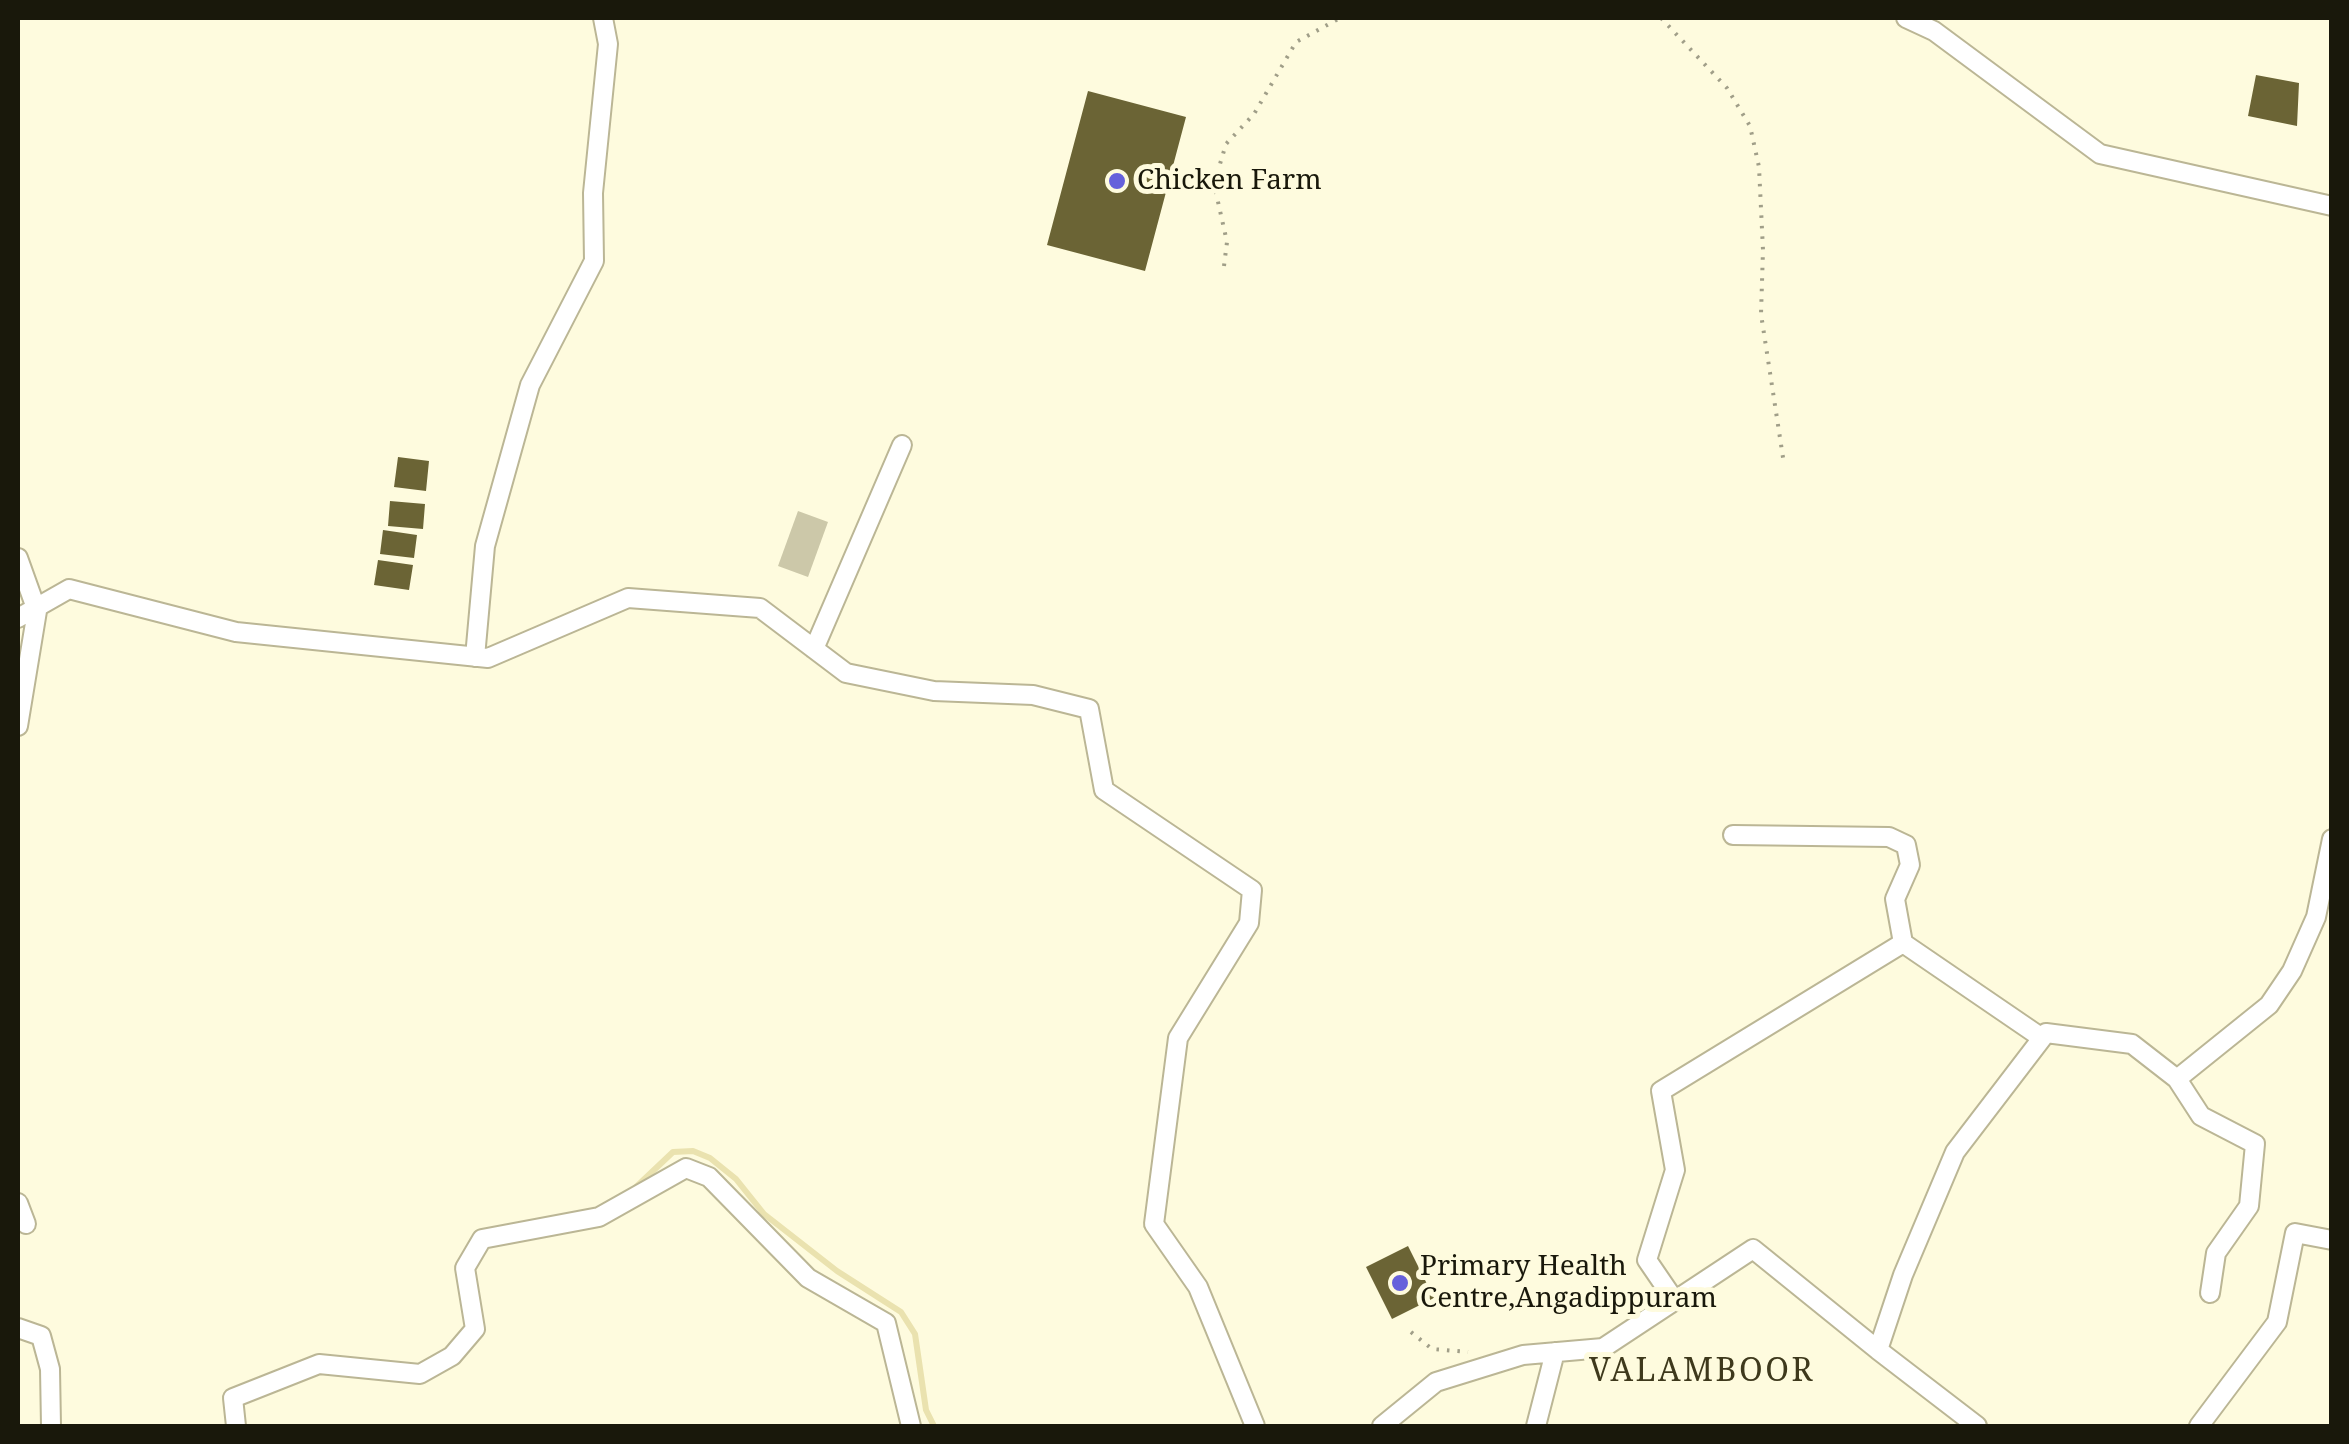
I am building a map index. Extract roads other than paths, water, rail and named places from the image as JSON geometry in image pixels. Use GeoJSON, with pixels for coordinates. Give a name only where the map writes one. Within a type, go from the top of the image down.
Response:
{"type":"FeatureCollection","features":[{"type":"Feature","properties":{"kind":"street"},"geometry":{"type":"LineString","coordinates":[[476,657],[485,546],[530,385],[594,261],[592,193],[608,44],[603,18]]}},
{"type":"Feature","properties":{"kind":"street"},"geometry":{"type":"LineString","coordinates":[[1906,18],[1934,31],[2100,154],[2332,206]]}},
{"type":"Feature","properties":{"kind":"street"},"geometry":{"type":"LineString","coordinates":[[814,650],[902,446]]}},
{"type":"Feature","properties":{"kind":"street"},"geometry":{"type":"LineString","coordinates":[[18,558],[37,611],[18,726]]}},
{"type":"Feature","properties":{"kind":"street"},"geometry":{"type":"LineString","coordinates":[[18,618],[37,611],[70,589],[236,632],[488,658],[628,598],[760,608],[846,673],[934,690],[1033,694],[1089,709],[1104,790],[1252,890],[1249,923],[1178,1038],[1154,1224],[1198,1288],[1255,1426]]}},
{"type":"Feature","properties":{"kind":"street"},"geometry":{"type":"LineString","coordinates":[[1733,835],[1889,836],[1906,845],[1910,864],[1895,899],[1903,944],[2042,1038]]}},
{"type":"Feature","properties":{"kind":"street"},"geometry":{"type":"LineString","coordinates":[[2177,1078],[2268,1005],[2292,971],[2316,917],[2332,839]]}},
{"type":"Feature","properties":{"kind":"street"},"geometry":{"type":"LineString","coordinates":[[1675,1301],[1647,1260],[1675,1170],[1661,1091],[1903,944]]}},
{"type":"Feature","properties":{"kind":"street"},"geometry":{"type":"LineString","coordinates":[[1878,1350],[1903,1275],[1955,1152],[2046,1034],[2132,1044],[2177,1078],[2201,1116],[2255,1144],[2250,1206],[2216,1253],[2210,1293]]}},
{"type":"Feature","properties":{"kind":"street"},"geometry":{"type":"LineString","coordinates":[[236,1426],[233,1398],[319,1364],[420,1374],[452,1356],[475,1329],[465,1268],[482,1239],[599,1217],[686,1168],[709,1177],[808,1278],[886,1324],[911,1426]]}},
{"type":"Feature","properties":{"kind":"street"},"geometry":{"type":"LineString","coordinates":[[18,1203],[26,1224]]}},
{"type":"Feature","properties":{"kind":"street"},"geometry":{"type":"LineString","coordinates":[[2199,1426],[2277,1322],[2295,1233],[2332,1240]]}},
{"type":"Feature","properties":{"kind":"street"},"geometry":{"type":"LineString","coordinates":[[1382,1426],[1436,1382],[1523,1355],[1603,1348],[1753,1249],[1977,1426]]}},
{"type":"Feature","properties":{"kind":"street"},"geometry":{"type":"LineString","coordinates":[[18,1328],[42,1336],[50,1369],[50,1426]]}},
{"type":"Feature","properties":{"kind":"street"},"geometry":{"type":"LineString","coordinates":[[1536,1426],[1555,1352]]}},
{"type":"Feature","properties":{"kind":"waterway"},"geometry":{"type":"LineString","coordinates":[[636,1187],[673,1152],[693,1151],[710,1158],[736,1179],[764,1214],[837,1271],[901,1312],[915,1334],[926,1410],[934,1426]]}},
{"type":"Feature","properties":{"kind":"place","name":"Chicken Farm"},"geometry":{"type":"Point","coordinates":[1117,181]}},
{"type":"Feature","properties":{"kind":"place","name":"Primary Health Centre,Angadippuram"},"geometry":{"type":"Point","coordinates":[1400,1283]}},
{"type":"Feature","properties":{"kind":"district","name":"VALAMBOOR"},"geometry":{"type":"Point","coordinates":[1702,1372]}}]}
